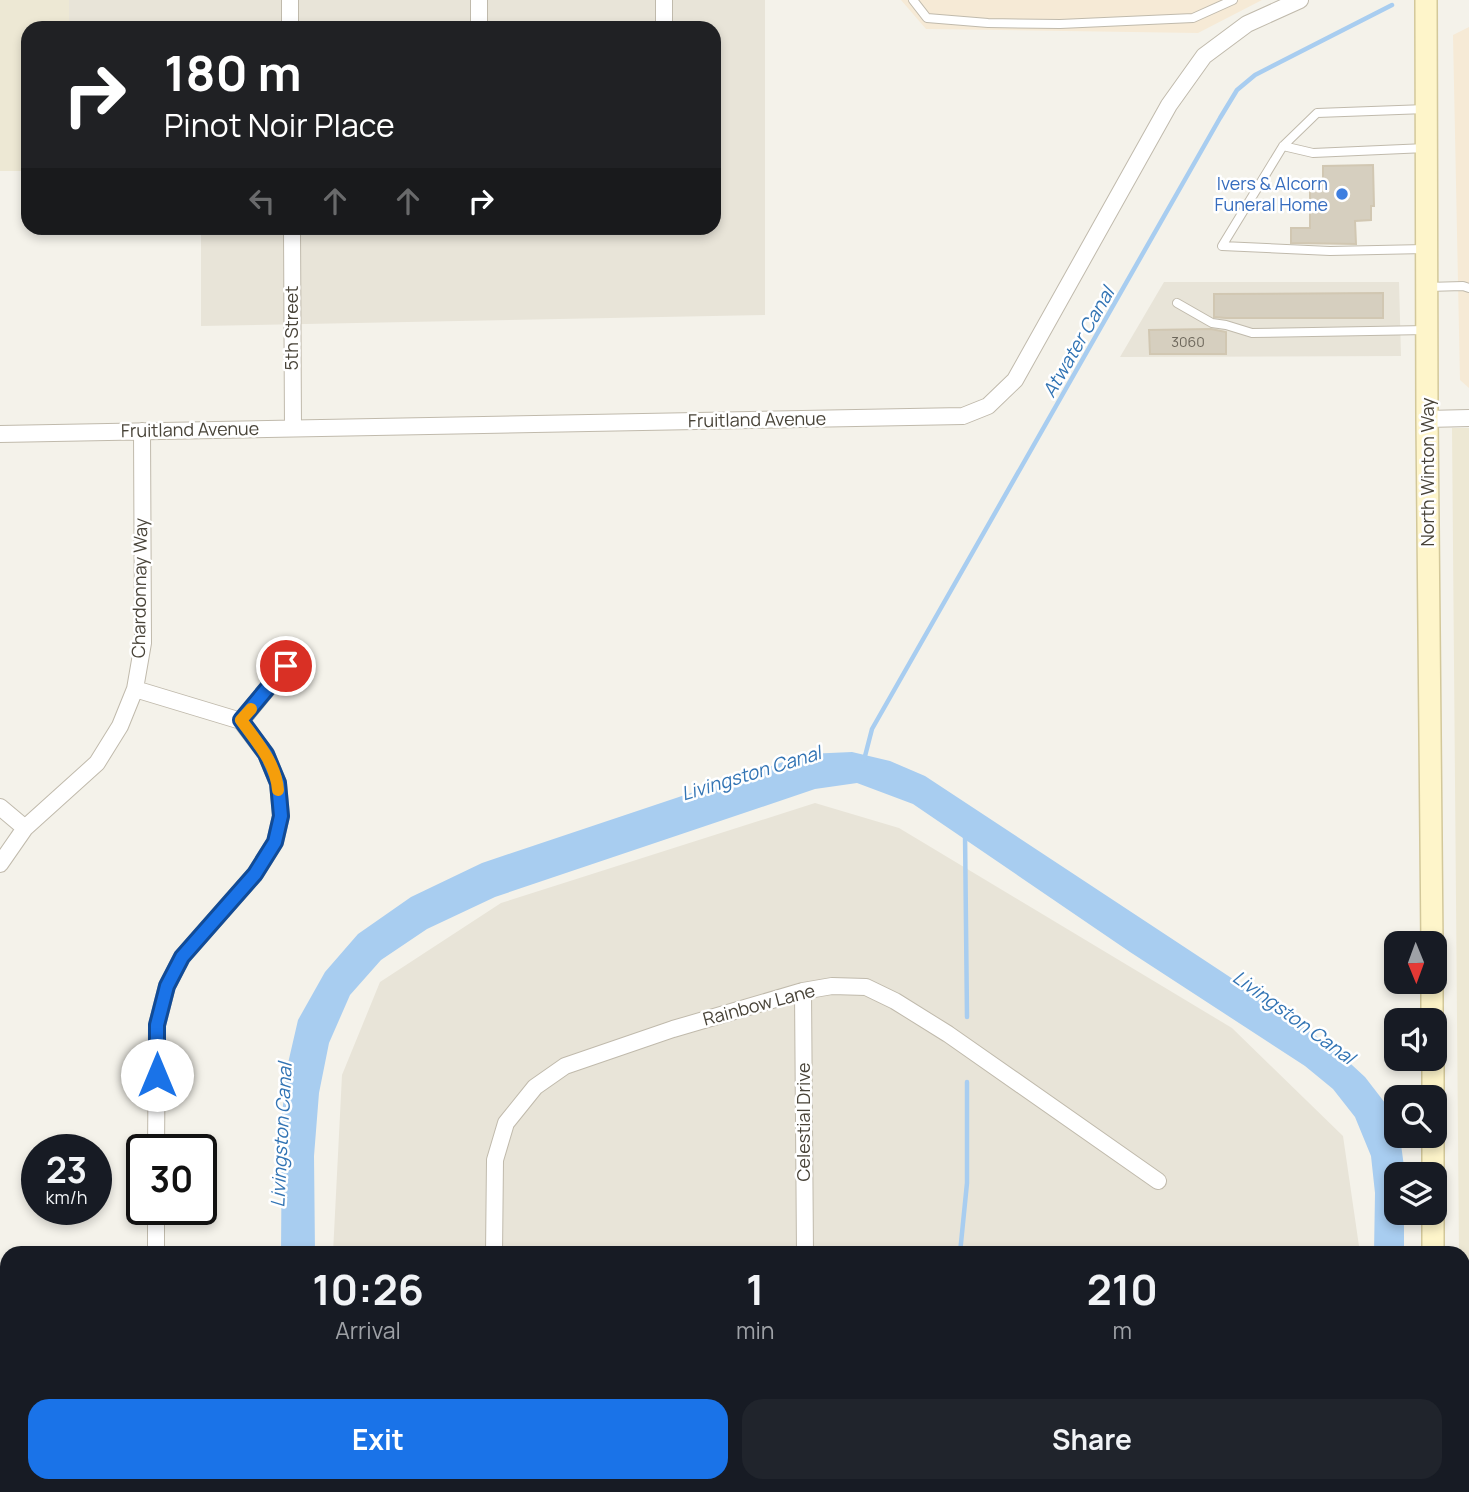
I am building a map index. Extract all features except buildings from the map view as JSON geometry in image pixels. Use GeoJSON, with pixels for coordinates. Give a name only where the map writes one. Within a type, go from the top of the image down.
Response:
{"type":"FeatureCollection","features":[{"type":"Feature","properties":{"kind":"main road","name":"North Winton Way"},"geometry":{"type":"LineString","coordinates":[[1426,0],[1432,931]]}},
{"type":"Feature","properties":{"kind":"main road"},"geometry":{"type":"LineString","coordinates":[[1433,1225],[1433,1246]]}},
{"type":"Feature","properties":{"kind":"street"},"geometry":{"type":"LineString","coordinates":[[290,0],[290,21]]}},
{"type":"Feature","properties":{"kind":"street"},"geometry":{"type":"LineString","coordinates":[[479,0],[480,21]]}},
{"type":"Feature","properties":{"kind":"street"},"geometry":{"type":"LineString","coordinates":[[664,0],[664,21]]}},
{"type":"Feature","properties":{"kind":"street","name":"Fruitland Avenue"},"geometry":{"type":"LineString","coordinates":[[0,434],[963,416],[988,406],[1015,380],[1169,105],[1204,56],[1247,24],[1300,0]]}},
{"type":"Feature","properties":{"kind":"street","name":"5th Street"},"geometry":{"type":"LineString","coordinates":[[292,235],[293,428]]}},
{"type":"Feature","properties":{"kind":"street"},"geometry":{"type":"LineString","coordinates":[[1427,419],[1469,418]]}},
{"type":"Feature","properties":{"kind":"street","name":"Chardonnay Way"},"geometry":{"type":"LineString","coordinates":[[0,864],[25,828],[97,763],[120,726],[135,689],[143,643],[142,431]]}},
{"type":"Feature","properties":{"kind":"street"},"geometry":{"type":"LineString","coordinates":[[241,720],[286,666]]}},
{"type":"Feature","properties":{"kind":"street"},"geometry":{"type":"LineString","coordinates":[[135,689],[241,720],[266,754],[278,783],[281,816],[275,842],[255,874],[182,957],[167,986],[157,1025],[156,1134]]}},
{"type":"Feature","properties":{"kind":"street"},"geometry":{"type":"LineString","coordinates":[[0,807],[25,828]]}},
{"type":"Feature","properties":{"kind":"street","name":"Rainbow Lane"},"geometry":{"type":"LineString","coordinates":[[494,1246],[495,1160],[506,1124],[535,1087],[565,1066],[673,1029],[803,991],[832,986],[866,987],[895,1001],[961,1043],[1158,1181]]}},
{"type":"Feature","properties":{"kind":"street","name":"Celestial Drive"},"geometry":{"type":"LineString","coordinates":[[803,991],[805,1246]]}},
{"type":"Feature","properties":{"kind":"street"},"geometry":{"type":"LineString","coordinates":[[156,1225],[156,1246]]}},
{"type":"Feature","properties":{"kind":"lane"},"geometry":{"type":"LineString","coordinates":[[913,0],[927,18],[988,23],[1060,24],[1193,18],[1233,0]]}},
{"type":"Feature","properties":{"kind":"lane"},"geometry":{"type":"LineString","coordinates":[[1426,109],[1317,113],[1283,146],[1222,246],[1330,251],[1426,249]]}},
{"type":"Feature","properties":{"kind":"lane"},"geometry":{"type":"LineString","coordinates":[[1283,146],[1313,153],[1426,148]]}},
{"type":"Feature","properties":{"kind":"lane"},"geometry":{"type":"LineString","coordinates":[[1427,287],[1469,288]]}},
{"type":"Feature","properties":{"kind":"lane"},"geometry":{"type":"LineString","coordinates":[[1177,303],[1212,323],[1252,333],[1427,330]]}},
{"type":"Feature","properties":{"kind":"shaded area"},"geometry":{"type":"Polygon","coordinates":[[[0,0],[69,0],[69,21],[21,21],[21,171],[0,171],[0,0]]]}},
{"type":"Feature","properties":{"kind":"shaded area"},"geometry":{"type":"Polygon","coordinates":[[[69,0],[765,0],[765,315],[201,326],[201,235],[721,235],[721,21],[69,21],[69,0]]]}},
{"type":"Feature","properties":{"kind":"shaded area"},"geometry":{"type":"Polygon","coordinates":[[[901,0],[1262,0],[1198,33],[926,29],[901,0]]]}},
{"type":"Feature","properties":{"kind":"shaded area"},"geometry":{"type":"Polygon","coordinates":[[[1469,27],[1469,388],[1460,380],[1453,35],[1469,27]]]}},
{"type":"Feature","properties":{"kind":"shaded area"},"geometry":{"type":"Polygon","coordinates":[[[1164,282],[1399,282],[1401,356],[1120,357],[1164,282]]]}},
{"type":"Feature","properties":{"kind":"shaded area"},"geometry":{"type":"Polygon","coordinates":[[[1452,428],[1469,428],[1469,1246],[1459,1246],[1452,428]]]}},
{"type":"Feature","properties":{"kind":"shaded area"},"geometry":{"type":"Polygon","coordinates":[[[815,803],[899,828],[1232,1028],[1343,1136],[1359,1246],[333,1246],[342,1075],[380,982],[501,903],[815,803]]]}},
{"type":"Feature","properties":{"kind":"water","name":"Livingston Canal"},"geometry":{"type":"Polygon","coordinates":[[[852,752],[890,761],[925,776],[1289,1016],[1339,1053],[1365,1077],[1384,1102],[1384,1148],[1401,1148],[1403,1162],[1384,1162],[1384,1225],[1404,1225],[1404,1246],[1374,1246],[1375,1193],[1371,1156],[1355,1117],[1333,1089],[1305,1066],[1130,952],[913,804],[857,783],[815,789],[495,897],[427,929],[381,960],[350,995],[329,1043],[319,1093],[314,1156],[315,1246],[281,1246],[282,1116],[286,1072],[298,1020],[325,972],[358,934],[411,897],[482,863],[807,754],[852,752]]]}},
{"type":"Feature","properties":{"kind":"waterway","name":"Atwater Canal"},"geometry":{"type":"LineString","coordinates":[[864,760],[872,729],[1237,90],[1255,75],[1392,5]]}},
{"type":"Feature","properties":{"kind":"waterway"},"geometry":{"type":"LineString","coordinates":[[965,833],[967,1017]]}},
{"type":"Feature","properties":{"kind":"waterway"},"geometry":{"type":"LineString","coordinates":[[961,1246],[967,1183],[967,1082]]}},
{"type":"Feature","properties":{"kind":"slow traffic"},"geometry":{"type":"LineString","coordinates":[[251,709],[241,720],[266,754],[278,783],[278,790]]}},
{"type":"Feature","properties":{"kind":"place","name":"Ivers & Alcorn Funeral Home"},"geometry":{"type":"Point","coordinates":[1342,194]}},
{"type":"Feature","properties":{"kind":"route"},"geometry":{"type":"LineString","coordinates":[[157,1075],[157,1025],[167,986],[182,957],[255,874],[275,842],[281,816],[278,783],[266,754],[241,720],[286,666]]}}]}
